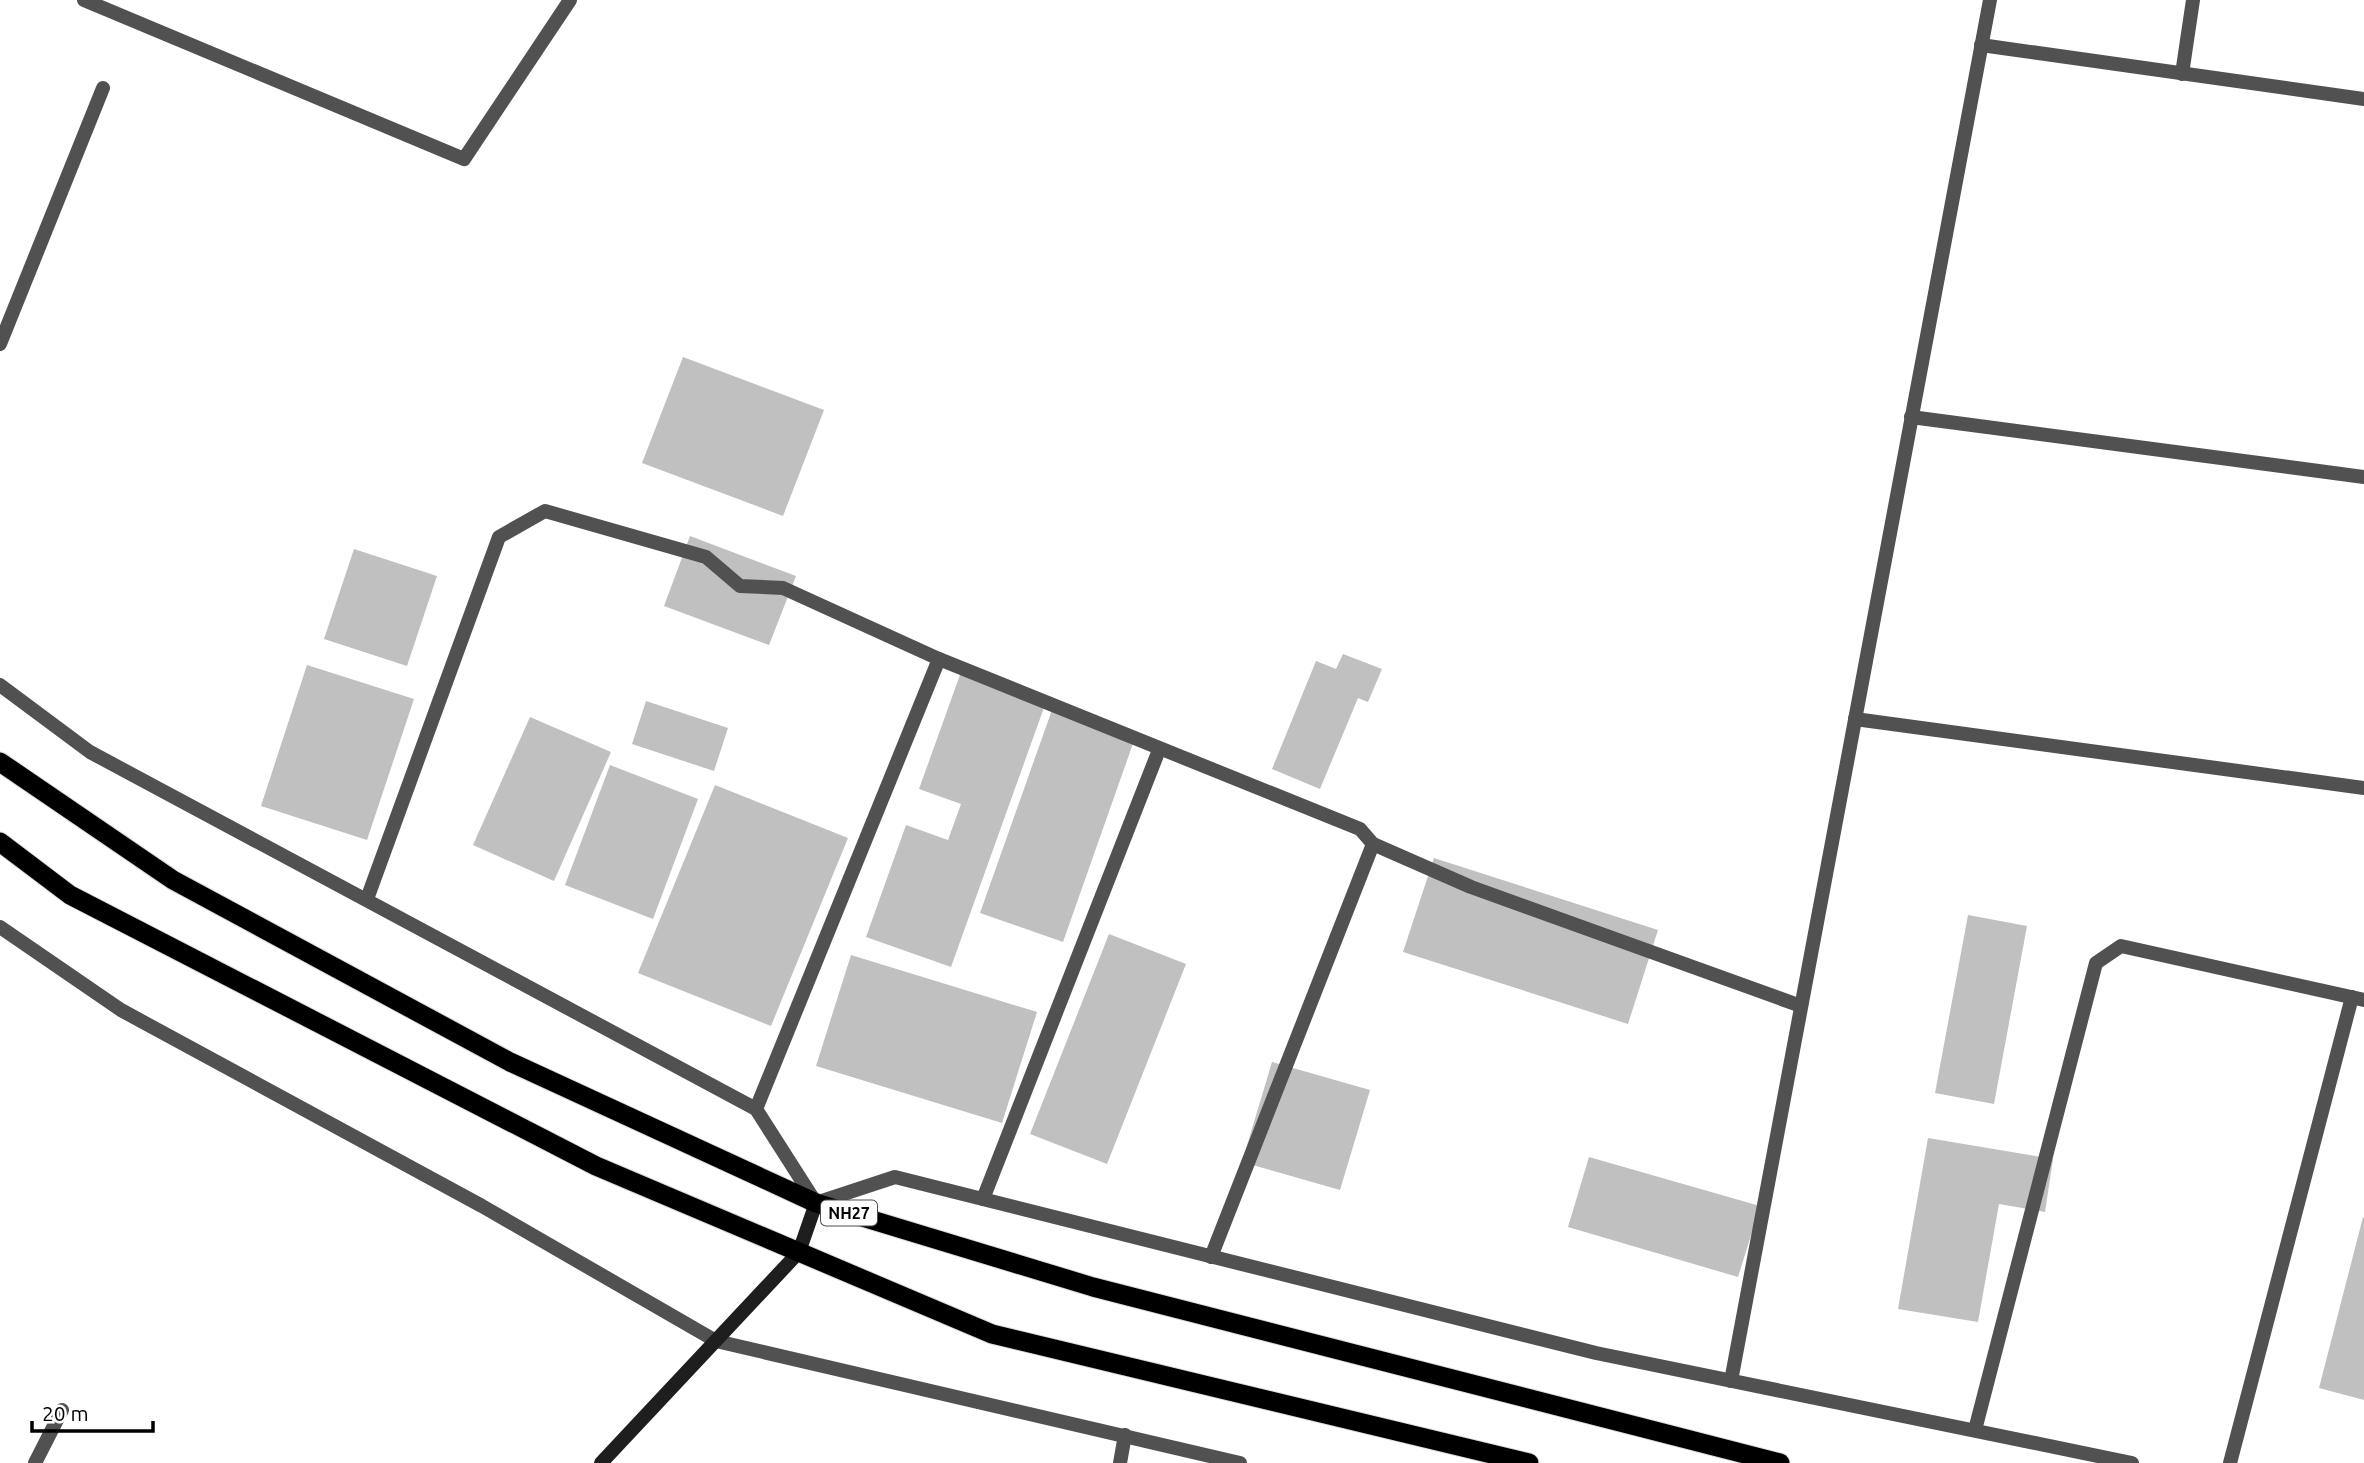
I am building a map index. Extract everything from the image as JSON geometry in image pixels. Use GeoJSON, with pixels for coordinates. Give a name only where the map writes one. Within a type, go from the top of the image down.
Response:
{"type":"FeatureCollection","features":[{"type":"Feature","properties":{"kind":"highway","name":"NH27"},"geometry":{"type":"LineString","coordinates":[[0,762],[173,880],[510,1062],[817,1203],[1093,1287],[1780,1463]]}},
{"type":"Feature","properties":{"kind":"highway"},"geometry":{"type":"LineString","coordinates":[[0,842],[70,895],[596,1166],[992,1334],[1529,1463]]}},
{"type":"Feature","properties":{"kind":"main road"},"geometry":{"type":"LineString","coordinates":[[601,1463],[799,1252],[817,1203]]}},
{"type":"Feature","properties":{"kind":"street"},"geometry":{"type":"LineString","coordinates":[[84,0],[464,159],[570,0]]}},
{"type":"Feature","properties":{"kind":"street"},"geometry":{"type":"LineString","coordinates":[[1731,1381],[1990,0]]}},
{"type":"Feature","properties":{"kind":"street"},"geometry":{"type":"LineString","coordinates":[[2182,74],[2193,0]]}},
{"type":"Feature","properties":{"kind":"street"},"geometry":{"type":"LineString","coordinates":[[1981,45],[2364,99]]}},
{"type":"Feature","properties":{"kind":"street"},"geometry":{"type":"LineString","coordinates":[[0,344],[103,88]]}},
{"type":"Feature","properties":{"kind":"street"},"geometry":{"type":"LineString","coordinates":[[1911,417],[2364,477]]}},
{"type":"Feature","properties":{"kind":"street"},"geometry":{"type":"LineString","coordinates":[[367,899],[499,537],[545,511],[706,557],[740,586],[783,588],[939,659],[1360,829],[1373,844],[1471,887],[1801,1006]]}},
{"type":"Feature","properties":{"kind":"street"},"geometry":{"type":"LineString","coordinates":[[756,1109],[939,659]]}},
{"type":"Feature","properties":{"kind":"street"},"geometry":{"type":"LineString","coordinates":[[0,685],[90,752],[756,1109],[817,1203],[895,1177],[1596,1353],[2132,1463]]}},
{"type":"Feature","properties":{"kind":"street"},"geometry":{"type":"LineString","coordinates":[[1855,719],[2364,788]]}},
{"type":"Feature","properties":{"kind":"street"},"geometry":{"type":"LineString","coordinates":[[983,1199],[1159,750]]}},
{"type":"Feature","properties":{"kind":"street"},"geometry":{"type":"LineString","coordinates":[[1211,1257],[1373,844]]}},
{"type":"Feature","properties":{"kind":"street"},"geometry":{"type":"LineString","coordinates":[[0,927],[121,1010],[482,1206],[716,1341],[1240,1463]]}},
{"type":"Feature","properties":{"kind":"street"},"geometry":{"type":"LineString","coordinates":[[1975,1430],[2096,963],[2121,946],[2358,999],[2230,1463]]}},
{"type":"Feature","properties":{"kind":"street"},"geometry":{"type":"LineString","coordinates":[[35,1463],[62,1410]]}},
{"type":"Feature","properties":{"kind":"street"},"geometry":{"type":"LineString","coordinates":[[1120,1463],[1125,1435]]}},
{"type":"Feature","properties":{"kind":"building"},"geometry":{"type":"Polygon","coordinates":[[[683,357],[824,410],[783,516],[642,463],[683,357]]]}},
{"type":"Feature","properties":{"kind":"building"},"geometry":{"type":"Polygon","coordinates":[[[690,536],[796,576],[769,645],[664,606],[690,536]]]}},
{"type":"Feature","properties":{"kind":"building"},"geometry":{"type":"Polygon","coordinates":[[[354,549],[437,576],[407,666],[324,639],[354,549]]]}},
{"type":"Feature","properties":{"kind":"building"},"geometry":{"type":"Polygon","coordinates":[[[1343,654],[1382,669],[1368,702],[1358,698],[1320,789],[1272,769],[1316,661],[1336,669],[1343,654]]]}},
{"type":"Feature","properties":{"kind":"building"},"geometry":{"type":"Polygon","coordinates":[[[307,665],[414,699],[367,840],[261,806],[307,665]]]}},
{"type":"Feature","properties":{"kind":"building"},"geometry":{"type":"Polygon","coordinates":[[[961,672],[1046,702],[951,967],[866,937],[906,825],[948,840],[961,804],[919,789],[961,672]]]}},
{"type":"Feature","properties":{"kind":"building"},"geometry":{"type":"Polygon","coordinates":[[[646,701],[728,728],[714,771],[632,744],[646,701]]]}},
{"type":"Feature","properties":{"kind":"building"},"geometry":{"type":"Polygon","coordinates":[[[1053,707],[1136,735],[1063,942],[980,913],[1053,707]]]}},
{"type":"Feature","properties":{"kind":"building"},"geometry":{"type":"Polygon","coordinates":[[[530,717],[611,752],[554,881],[473,845],[530,717]]]}},
{"type":"Feature","properties":{"kind":"building"},"geometry":{"type":"Polygon","coordinates":[[[610,765],[698,799],[653,919],[565,885],[610,765]]]}},
{"type":"Feature","properties":{"kind":"building"},"geometry":{"type":"Polygon","coordinates":[[[715,785],[848,838],[771,1026],[638,973],[715,785]]]}},
{"type":"Feature","properties":{"kind":"building"},"geometry":{"type":"Polygon","coordinates":[[[1434,858],[1658,930],[1628,1024],[1403,952],[1434,858]]]}},
{"type":"Feature","properties":{"kind":"building"},"geometry":{"type":"Polygon","coordinates":[[[1968,915],[2027,926],[1994,1104],[1935,1093],[1968,915]]]}},
{"type":"Feature","properties":{"kind":"building"},"geometry":{"type":"Polygon","coordinates":[[[1109,934],[1186,964],[1107,1164],[1030,1134],[1109,934]]]}},
{"type":"Feature","properties":{"kind":"building"},"geometry":{"type":"Polygon","coordinates":[[[851,955],[1037,1012],[1002,1123],[816,1066],[851,955]]]}},
{"type":"Feature","properties":{"kind":"building"},"geometry":{"type":"Polygon","coordinates":[[[1272,1062],[1370,1090],[1340,1190],[1242,1162],[1272,1062]]]}},
{"type":"Feature","properties":{"kind":"building"},"geometry":{"type":"Polygon","coordinates":[[[1928,1138],[2053,1159],[2045,1212],[1999,1204],[1978,1322],[1898,1309],[1928,1138]]]}},
{"type":"Feature","properties":{"kind":"building"},"geometry":{"type":"Polygon","coordinates":[[[1589,1157],[1760,1206],[1738,1277],[1568,1227],[1589,1157]]]}},
{"type":"Feature","properties":{"kind":"building"},"geometry":{"type":"Polygon","coordinates":[[[2364,1218],[2364,1400],[2319,1388],[2364,1218]]]}}]}
